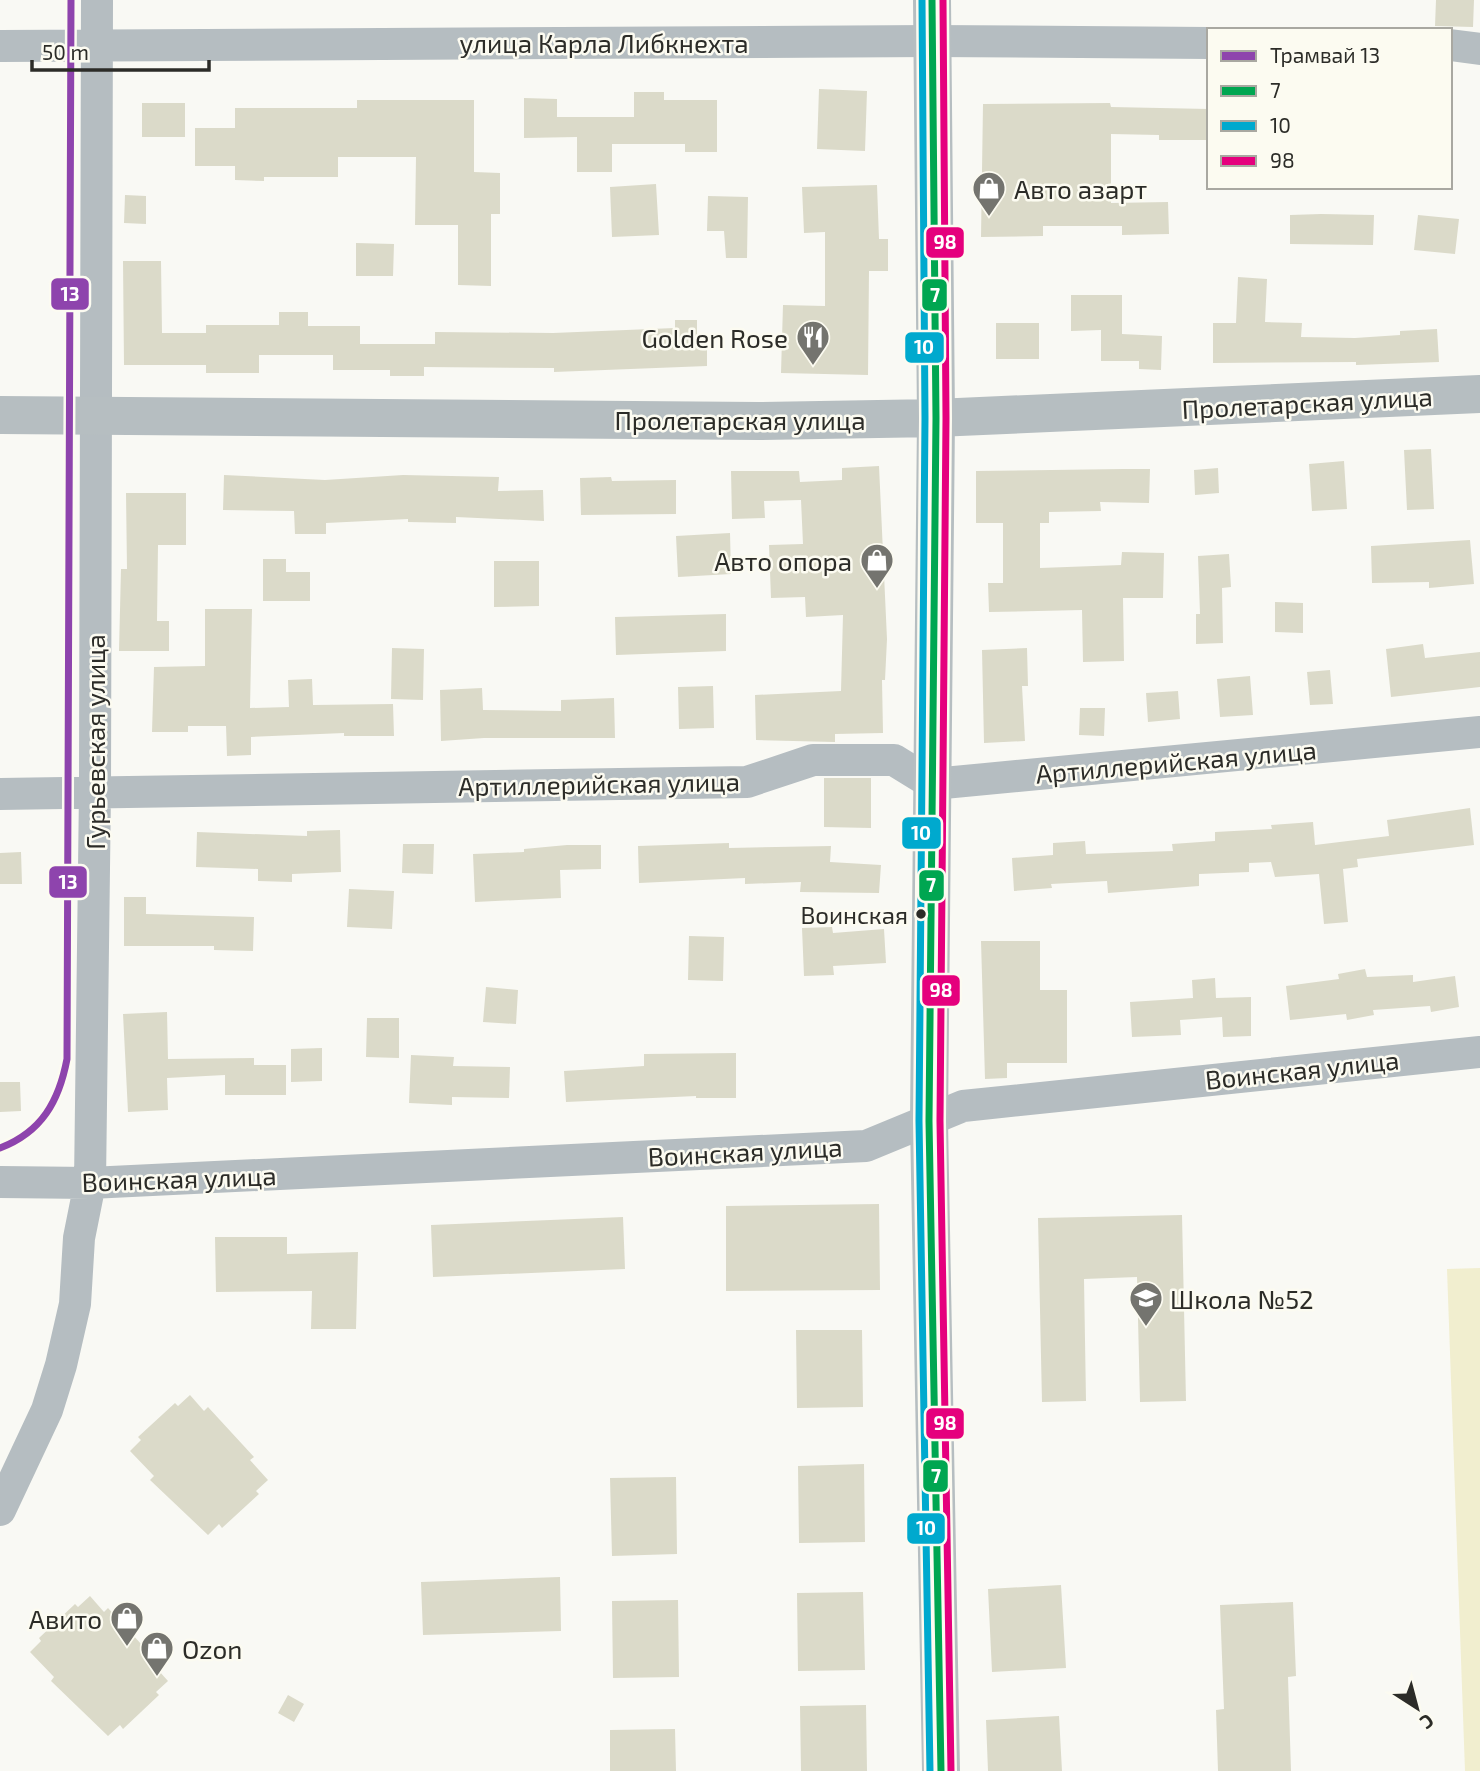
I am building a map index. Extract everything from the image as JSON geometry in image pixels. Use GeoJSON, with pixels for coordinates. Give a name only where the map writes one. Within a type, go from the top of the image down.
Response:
{"type":"FeatureCollection","features":[{"type":"Feature","properties":{"kind":"main road"},"geometry":{"type":"LineString","coordinates":[[932,0],[936,418],[929,1121],[941,1771]]}},
{"type":"Feature","properties":{"kind":"main road","name":"Пролетарская улица"},"geometry":{"type":"LineString","coordinates":[[0,415],[759,421],[936,418],[1480,394]]}},
{"type":"Feature","properties":{"kind":"street","name":"Гурьевская улица"},"geometry":{"type":"LineString","coordinates":[[5,1492],[47,1410],[61,1365],[75,1304],[79,1238],[90,1183],[95,790],[97,0]]}},
{"type":"Feature","properties":{"kind":"street","name":"улица Карла Либкнехта"},"geometry":{"type":"LineString","coordinates":[[0,46],[98,43],[1207,43]]}},
{"type":"Feature","properties":{"kind":"street"},"geometry":{"type":"LineString","coordinates":[[1452,45],[1480,49]]}},
{"type":"Feature","properties":{"kind":"street","name":"Артиллерийская улица"},"geometry":{"type":"LineString","coordinates":[[0,793],[747,782],[813,760],[894,760],[933,784],[1480,732]]}},
{"type":"Feature","properties":{"kind":"street","name":"Воинская улица"},"geometry":{"type":"LineString","coordinates":[[0,1182],[90,1183],[866,1146],[963,1106],[1480,1052]]}},
{"type":"Feature","properties":{"kind":"shaded area"},"geometry":{"type":"Polygon","coordinates":[[[1480,1268],[1480,1771],[1465,1771],[1447,1269],[1480,1268]]]}},
{"type":"Feature","properties":{"kind":"building"},"geometry":{"type":"Polygon","coordinates":[[[1436,0],[1474,0],[1473,27],[1435,26],[1436,0]]]}},
{"type":"Feature","properties":{"kind":"building"},"geometry":{"type":"Polygon","coordinates":[[[819,89],[867,91],[865,151],[817,149],[819,89]]]}},
{"type":"Feature","properties":{"kind":"building"},"geometry":{"type":"Polygon","coordinates":[[[634,92],[664,92],[664,100],[717,100],[717,152],[685,152],[685,144],[612,144],[612,172],[577,172],[577,137],[524,138],[524,98],[557,99],[557,117],[634,117],[634,92]]]}},
{"type":"Feature","properties":{"kind":"building"},"geometry":{"type":"Polygon","coordinates":[[[357,100],[474,100],[474,172],[500,173],[500,214],[491,214],[491,286],[458,285],[458,225],[415,225],[416,157],[338,157],[338,177],[264,177],[264,181],[235,180],[235,166],[195,166],[195,128],[235,128],[235,108],[357,108],[357,100]]]}},
{"type":"Feature","properties":{"kind":"building"},"geometry":{"type":"Polygon","coordinates":[[[142,103],[185,103],[185,137],[142,137],[142,103]]]}},
{"type":"Feature","properties":{"kind":"building"},"geometry":{"type":"Polygon","coordinates":[[[1110,103],[1111,107],[1207,109],[1207,140],[1159,140],[1159,135],[1111,134],[1111,203],[1168,202],[1169,234],[1122,235],[1122,226],[1043,226],[1043,236],[981,237],[983,104],[1110,103]]]}},
{"type":"Feature","properties":{"kind":"building"},"geometry":{"type":"Polygon","coordinates":[[[656,184],[659,235],[612,237],[610,187],[656,184]]]}},
{"type":"Feature","properties":{"kind":"building"},"geometry":{"type":"Polygon","coordinates":[[[877,185],[879,239],[888,239],[888,271],[869,271],[868,375],[781,373],[783,305],[825,306],[825,232],[804,233],[802,187],[877,185]]]}},
{"type":"Feature","properties":{"kind":"building"},"geometry":{"type":"Polygon","coordinates":[[[125,195],[146,196],[146,224],[124,223],[125,195]]]}},
{"type":"Feature","properties":{"kind":"building"},"geometry":{"type":"Polygon","coordinates":[[[708,196],[748,197],[747,258],[726,258],[724,231],[707,231],[708,196]]]}},
{"type":"Feature","properties":{"kind":"building"},"geometry":{"type":"Polygon","coordinates":[[[1290,215],[1374,215],[1373,245],[1290,244],[1290,215]]]}},
{"type":"Feature","properties":{"kind":"building"},"geometry":{"type":"Polygon","coordinates":[[[1418,215],[1459,219],[1455,254],[1414,250],[1418,215]]]}},
{"type":"Feature","properties":{"kind":"building"},"geometry":{"type":"Polygon","coordinates":[[[356,243],[394,244],[393,276],[356,276],[356,243]]]}},
{"type":"Feature","properties":{"kind":"building"},"geometry":{"type":"Polygon","coordinates":[[[123,261],[161,261],[162,333],[206,333],[206,325],[279,325],[279,312],[308,312],[308,326],[360,326],[360,344],[435,344],[435,332],[553,333],[675,328],[675,320],[697,320],[697,336],[707,336],[707,366],[554,372],[554,368],[424,367],[424,376],[390,376],[390,370],[333,370],[333,355],[259,355],[259,373],[206,373],[206,365],[124,365],[123,261]]]}},
{"type":"Feature","properties":{"kind":"building"},"geometry":{"type":"Polygon","coordinates":[[[1238,277],[1267,279],[1265,322],[1302,323],[1301,337],[1355,338],[1437,329],[1439,362],[1356,365],[1356,362],[1213,363],[1213,323],[1236,323],[1238,277]]]}},
{"type":"Feature","properties":{"kind":"building"},"geometry":{"type":"Polygon","coordinates":[[[1071,295],[1122,295],[1122,334],[1162,336],[1161,370],[1139,369],[1139,361],[1101,361],[1101,330],[1071,331],[1071,295]]]}},
{"type":"Feature","properties":{"kind":"building"},"geometry":{"type":"Polygon","coordinates":[[[996,323],[1039,323],[1039,359],[996,359],[996,323]]]}},
{"type":"Feature","properties":{"kind":"building"},"geometry":{"type":"Polygon","coordinates":[[[1431,449],[1434,509],[1407,510],[1404,450],[1431,449]]]}},
{"type":"Feature","properties":{"kind":"building"},"geometry":{"type":"Polygon","coordinates":[[[1344,461],[1347,509],[1312,511],[1309,464],[1344,461]]]}},
{"type":"Feature","properties":{"kind":"building"},"geometry":{"type":"Polygon","coordinates":[[[879,466],[887,639],[885,680],[882,680],[883,733],[835,734],[835,742],[756,740],[755,695],[841,691],[843,615],[806,617],[805,597],[771,598],[769,545],[803,544],[801,500],[764,501],[765,518],[732,519],[731,471],[799,471],[800,482],[842,480],[842,468],[879,466]]]}},
{"type":"Feature","properties":{"kind":"building"},"geometry":{"type":"Polygon","coordinates":[[[1218,468],[1219,493],[1195,495],[1194,470],[1218,468]]]}},
{"type":"Feature","properties":{"kind":"building"},"geometry":{"type":"Polygon","coordinates":[[[1150,469],[1149,503],[1100,502],[1101,511],[1049,512],[1049,523],[1040,523],[1040,568],[1121,565],[1122,552],[1164,553],[1163,598],[1123,598],[1124,661],[1083,662],[1082,610],[989,612],[988,583],[1003,583],[1003,523],[976,523],[976,471],[1150,469]]]}},
{"type":"Feature","properties":{"kind":"building"},"geometry":{"type":"Polygon","coordinates":[[[224,475],[325,480],[403,475],[499,477],[498,491],[543,490],[544,521],[456,517],[456,523],[408,522],[408,519],[326,523],[326,534],[295,534],[294,511],[223,510],[224,475]]]}},
{"type":"Feature","properties":{"kind":"building"},"geometry":{"type":"Polygon","coordinates":[[[611,477],[612,481],[676,480],[676,514],[581,515],[580,478],[611,477]]]}},
{"type":"Feature","properties":{"kind":"building"},"geometry":{"type":"Polygon","coordinates":[[[126,493],[186,493],[186,545],[158,545],[157,621],[169,621],[169,651],[119,651],[121,569],[127,569],[126,493]]]}},
{"type":"Feature","properties":{"kind":"building"},"geometry":{"type":"Polygon","coordinates":[[[730,533],[731,574],[678,577],[676,536],[730,533]]]}},
{"type":"Feature","properties":{"kind":"building"},"geometry":{"type":"Polygon","coordinates":[[[1470,540],[1474,584],[1429,588],[1429,582],[1372,583],[1371,546],[1470,540]]]}},
{"type":"Feature","properties":{"kind":"building"},"geometry":{"type":"Polygon","coordinates":[[[1229,554],[1231,587],[1222,588],[1223,643],[1196,644],[1196,614],[1200,614],[1198,556],[1229,554]]]}},
{"type":"Feature","properties":{"kind":"building"},"geometry":{"type":"Polygon","coordinates":[[[263,559],[286,559],[286,572],[310,572],[310,601],[263,601],[263,559]]]}},
{"type":"Feature","properties":{"kind":"building"},"geometry":{"type":"Polygon","coordinates":[[[494,561],[539,561],[539,606],[494,607],[494,561]]]}},
{"type":"Feature","properties":{"kind":"building"},"geometry":{"type":"Polygon","coordinates":[[[1275,602],[1303,603],[1303,633],[1275,632],[1275,602]]]}},
{"type":"Feature","properties":{"kind":"building"},"geometry":{"type":"Polygon","coordinates":[[[205,609],[252,609],[250,708],[289,707],[288,680],[312,679],[313,705],[393,704],[394,736],[344,736],[344,733],[251,737],[251,755],[227,756],[226,726],[188,726],[188,732],[152,732],[154,667],[205,666],[205,609]]]}},
{"type":"Feature","properties":{"kind":"building"},"geometry":{"type":"Polygon","coordinates":[[[726,614],[726,651],[616,655],[615,617],[726,614]]]}},
{"type":"Feature","properties":{"kind":"building"},"geometry":{"type":"Polygon","coordinates":[[[1423,644],[1425,658],[1480,652],[1480,687],[1391,697],[1386,649],[1423,644]]]}},
{"type":"Feature","properties":{"kind":"building"},"geometry":{"type":"Polygon","coordinates":[[[392,648],[424,649],[423,700],[391,699],[392,648]]]}},
{"type":"Feature","properties":{"kind":"building"},"geometry":{"type":"Polygon","coordinates":[[[1027,648],[1028,686],[1022,686],[1025,741],[984,743],[982,650],[1027,648]]]}},
{"type":"Feature","properties":{"kind":"building"},"geometry":{"type":"Polygon","coordinates":[[[1330,670],[1333,704],[1310,705],[1307,672],[1330,670]]]}},
{"type":"Feature","properties":{"kind":"building"},"geometry":{"type":"Polygon","coordinates":[[[1250,676],[1253,715],[1220,717],[1217,679],[1250,676]]]}},
{"type":"Feature","properties":{"kind":"building"},"geometry":{"type":"Polygon","coordinates":[[[713,686],[714,728],[679,729],[678,687],[713,686]]]}},
{"type":"Feature","properties":{"kind":"building"},"geometry":{"type":"Polygon","coordinates":[[[482,688],[483,710],[561,711],[561,700],[614,698],[615,738],[484,738],[441,741],[440,690],[482,688]]]}},
{"type":"Feature","properties":{"kind":"building"},"geometry":{"type":"Polygon","coordinates":[[[1178,691],[1180,719],[1148,722],[1146,693],[1178,691]]]}},
{"type":"Feature","properties":{"kind":"building"},"geometry":{"type":"Polygon","coordinates":[[[1080,708],[1105,708],[1104,736],[1079,735],[1080,708]]]}},
{"type":"Feature","properties":{"kind":"building"},"geometry":{"type":"Polygon","coordinates":[[[824,778],[871,778],[871,828],[824,827],[824,778]]]}},
{"type":"Feature","properties":{"kind":"building"},"geometry":{"type":"Polygon","coordinates":[[[1470,808],[1474,845],[1357,859],[1358,867],[1343,869],[1348,922],[1324,924],[1319,874],[1275,877],[1271,862],[1249,863],[1249,872],[1199,874],[1199,886],[1108,893],[1107,881],[1051,884],[1052,888],[1014,891],[1012,858],[1053,855],[1053,843],[1085,841],[1086,854],[1173,851],[1172,844],[1215,841],[1215,832],[1272,829],[1271,825],[1313,822],[1315,845],[1389,836],[1387,820],[1470,808]]]}},
{"type":"Feature","properties":{"kind":"building"},"geometry":{"type":"Polygon","coordinates":[[[340,830],[341,872],[292,874],[292,882],[258,881],[258,869],[196,867],[197,832],[307,836],[307,831],[340,830]]]}},
{"type":"Feature","properties":{"kind":"building"},"geometry":{"type":"Polygon","coordinates":[[[729,843],[729,848],[831,846],[830,862],[881,865],[879,893],[800,892],[801,882],[745,884],[745,878],[639,883],[638,846],[729,843]]]}},
{"type":"Feature","properties":{"kind":"building"},"geometry":{"type":"Polygon","coordinates":[[[403,844],[434,844],[433,874],[402,873],[403,844]]]}},
{"type":"Feature","properties":{"kind":"building"},"geometry":{"type":"Polygon","coordinates":[[[601,845],[601,869],[560,870],[561,898],[475,902],[473,854],[524,852],[524,849],[601,845]]]}},
{"type":"Feature","properties":{"kind":"building"},"geometry":{"type":"Polygon","coordinates":[[[21,852],[22,884],[0,884],[0,853],[21,852]]]}},
{"type":"Feature","properties":{"kind":"building"},"geometry":{"type":"Polygon","coordinates":[[[349,889],[394,891],[392,929],[347,927],[349,889]]]}},
{"type":"Feature","properties":{"kind":"building"},"geometry":{"type":"Polygon","coordinates":[[[124,897],[146,897],[146,914],[254,917],[253,951],[214,950],[214,946],[124,946],[124,897]]]}},
{"type":"Feature","properties":{"kind":"building"},"geometry":{"type":"Polygon","coordinates":[[[832,927],[833,933],[884,929],[886,963],[833,966],[834,975],[804,976],[802,928],[832,927]]]}},
{"type":"Feature","properties":{"kind":"building"},"geometry":{"type":"Polygon","coordinates":[[[689,936],[724,937],[723,981],[688,980],[689,936]]]}},
{"type":"Feature","properties":{"kind":"building"},"geometry":{"type":"Polygon","coordinates":[[[981,941],[1040,941],[1040,990],[1067,990],[1067,1063],[1007,1063],[1007,1078],[985,1079],[981,941]]]}},
{"type":"Feature","properties":{"kind":"building"},"geometry":{"type":"Polygon","coordinates":[[[1365,969],[1367,977],[1413,975],[1413,982],[1455,976],[1459,1007],[1431,1012],[1430,1006],[1373,1010],[1374,1015],[1347,1020],[1346,1014],[1290,1020],[1286,986],[1339,979],[1338,974],[1365,969]]]}},
{"type":"Feature","properties":{"kind":"building"},"geometry":{"type":"Polygon","coordinates":[[[1215,978],[1216,998],[1251,997],[1251,1036],[1223,1037],[1222,1017],[1180,1020],[1181,1035],[1132,1037],[1130,1002],[1193,998],[1192,980],[1215,978]]]}},
{"type":"Feature","properties":{"kind":"building"},"geometry":{"type":"Polygon","coordinates":[[[486,987],[518,990],[516,1024],[483,1022],[486,987]]]}},
{"type":"Feature","properties":{"kind":"building"},"geometry":{"type":"Polygon","coordinates":[[[167,1012],[168,1059],[254,1058],[254,1065],[286,1065],[286,1095],[225,1095],[225,1075],[167,1078],[168,1110],[128,1112],[123,1014],[167,1012]]]}},
{"type":"Feature","properties":{"kind":"building"},"geometry":{"type":"Polygon","coordinates":[[[367,1018],[399,1018],[399,1058],[366,1057],[367,1018]]]}},
{"type":"Feature","properties":{"kind":"building"},"geometry":{"type":"Polygon","coordinates":[[[322,1048],[322,1081],[291,1082],[291,1049],[322,1048]]]}},
{"type":"Feature","properties":{"kind":"building"},"geometry":{"type":"Polygon","coordinates":[[[736,1053],[736,1098],[696,1096],[566,1102],[564,1071],[644,1066],[644,1054],[736,1053]]]}},
{"type":"Feature","properties":{"kind":"building"},"geometry":{"type":"Polygon","coordinates":[[[411,1055],[454,1057],[453,1066],[510,1067],[509,1098],[452,1097],[452,1105],[409,1103],[411,1055]]]}},
{"type":"Feature","properties":{"kind":"building"},"geometry":{"type":"Polygon","coordinates":[[[0,1082],[20,1082],[21,1111],[0,1112],[0,1082]]]}},
{"type":"Feature","properties":{"kind":"building"},"geometry":{"type":"Polygon","coordinates":[[[879,1204],[880,1290],[726,1291],[726,1206],[879,1204]]]}},
{"type":"Feature","properties":{"kind":"building"},"geometry":{"type":"Polygon","coordinates":[[[1182,1215],[1186,1401],[1140,1402],[1137,1277],[1084,1279],[1086,1401],[1042,1402],[1038,1218],[1182,1215]]]}},
{"type":"Feature","properties":{"kind":"building"},"geometry":{"type":"Polygon","coordinates":[[[623,1217],[625,1269],[433,1277],[431,1225],[623,1217]]]}},
{"type":"Feature","properties":{"kind":"building"},"geometry":{"type":"Polygon","coordinates":[[[215,1237],[287,1237],[287,1254],[358,1252],[356,1329],[311,1329],[312,1291],[216,1292],[215,1237]]]}},
{"type":"Feature","properties":{"kind":"building"},"geometry":{"type":"Polygon","coordinates":[[[796,1330],[862,1330],[863,1407],[797,1408],[796,1330]]]}},
{"type":"Feature","properties":{"kind":"building"},"geometry":{"type":"Polygon","coordinates":[[[190,1395],[204,1411],[208,1407],[254,1457],[250,1460],[268,1480],[256,1491],[259,1494],[222,1528],[219,1524],[208,1535],[150,1480],[154,1476],[130,1451],[141,1440],[138,1437],[175,1403],[178,1406],[190,1395]]]}},
{"type":"Feature","properties":{"kind":"building"},"geometry":{"type":"Polygon","coordinates":[[[864,1464],[865,1542],[799,1543],[798,1466],[864,1464]]]}},
{"type":"Feature","properties":{"kind":"building"},"geometry":{"type":"Polygon","coordinates":[[[676,1477],[677,1554],[612,1556],[610,1478],[676,1477]]]}},
{"type":"Feature","properties":{"kind":"building"},"geometry":{"type":"Polygon","coordinates":[[[560,1577],[561,1631],[423,1635],[421,1582],[560,1577]]]}},
{"type":"Feature","properties":{"kind":"building"},"geometry":{"type":"Polygon","coordinates":[[[1061,1585],[1066,1668],[992,1672],[988,1589],[1061,1585]]]}},
{"type":"Feature","properties":{"kind":"building"},"geometry":{"type":"Polygon","coordinates":[[[863,1592],[865,1670],[798,1671],[797,1593],[863,1592]]]}},
{"type":"Feature","properties":{"kind":"building"},"geometry":{"type":"Polygon","coordinates":[[[90,1596],[104,1612],[108,1608],[154,1658],[150,1661],[168,1681],[156,1692],[159,1695],[123,1729],[120,1725],[108,1736],[51,1681],[54,1677],[30,1652],[41,1641],[39,1638],[75,1604],[78,1607],[90,1596]]]}},
{"type":"Feature","properties":{"kind":"building"},"geometry":{"type":"Polygon","coordinates":[[[678,1600],[679,1677],[613,1678],[612,1601],[678,1600]]]}},
{"type":"Feature","properties":{"kind":"building"},"geometry":{"type":"Polygon","coordinates":[[[1293,1602],[1296,1676],[1288,1677],[1291,1771],[1218,1771],[1216,1710],[1224,1709],[1220,1605],[1293,1602]]]}},
{"type":"Feature","properties":{"kind":"building"},"geometry":{"type":"Polygon","coordinates":[[[288,1695],[304,1704],[294,1722],[278,1713],[288,1695]]]}},
{"type":"Feature","properties":{"kind":"building"},"geometry":{"type":"Polygon","coordinates":[[[866,1705],[867,1771],[801,1771],[800,1706],[866,1705]]]}},
{"type":"Feature","properties":{"kind":"building"},"geometry":{"type":"Polygon","coordinates":[[[1059,1716],[1062,1771],[988,1771],[986,1720],[1059,1716]]]}},
{"type":"Feature","properties":{"kind":"building"},"geometry":{"type":"Polygon","coordinates":[[[675,1729],[676,1771],[610,1771],[610,1730],[675,1729]]]}},
{"type":"Feature","properties":{"kind":"tram line","name":"13"},"geometry":{"type":"LineString","coordinates":[[0,1148],[38,1124],[59,1088],[67,1059],[71,0]]}},
{"type":"Feature","properties":{"kind":"transit line","name":"10"},"geometry":{"type":"LineString","coordinates":[[922,0],[925,418],[919,1121],[930,1771]]}},
{"type":"Feature","properties":{"kind":"transit line","name":"7"},"geometry":{"type":"LineString","coordinates":[[932,0],[936,418],[929,1121],[941,1771]]}},
{"type":"Feature","properties":{"kind":"transit line","name":"98"},"geometry":{"type":"LineString","coordinates":[[943,0],[946,418],[940,1121],[951,1771]]}},
{"type":"Feature","properties":{"kind":"place","name":"Авто азарт"},"geometry":{"type":"Point","coordinates":[989,218]}},
{"type":"Feature","properties":{"kind":"place","name":"Golden Rose"},"geometry":{"type":"Point","coordinates":[813,367]}},
{"type":"Feature","properties":{"kind":"place","name":"Авто опора"},"geometry":{"type":"Point","coordinates":[877,590]}},
{"type":"Feature","properties":{"kind":"place","name":"Воинская"},"geometry":{"type":"Point","coordinates":[921,914]}},
{"type":"Feature","properties":{"kind":"place","name":"Школа №52"},"geometry":{"type":"Point","coordinates":[1146,1328]}},
{"type":"Feature","properties":{"kind":"place","name":"Авито"},"geometry":{"type":"Point","coordinates":[127,1648]}},
{"type":"Feature","properties":{"kind":"place","name":"Ozon"},"geometry":{"type":"Point","coordinates":[157,1678]}}]}
